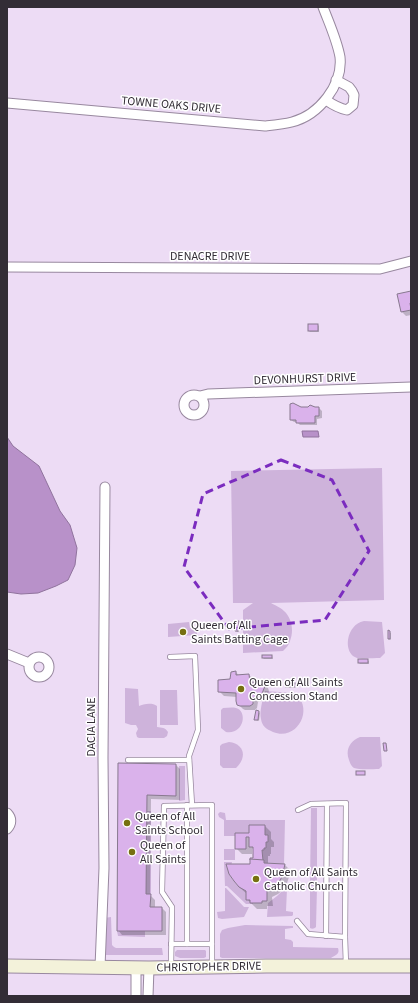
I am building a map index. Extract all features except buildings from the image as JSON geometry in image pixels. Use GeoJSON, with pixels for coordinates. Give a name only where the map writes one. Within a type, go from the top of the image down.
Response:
{"type":"FeatureCollection","features":[{"type":"Feature","properties":{"kind":"street","name":"TOWNE OAKS DRIVE"},"geometry":{"type":"LineString","coordinates":[[7,103],[265,126],[293,122],[314,112],[326,100],[331,93],[340,69],[338,49],[323,7]]}},
{"type":"Feature","properties":{"kind":"street"},"geometry":{"type":"LineString","coordinates":[[326,100],[333,105],[347,110],[352,105],[354,95],[352,91],[349,87],[336,80]]}},
{"type":"Feature","properties":{"kind":"street","name":"DENACRE DRIVE"},"geometry":{"type":"LineString","coordinates":[[7,267],[380,269],[411,261]]}},
{"type":"Feature","properties":{"kind":"street","name":"DEVONHURST DRIVE"},"geometry":{"type":"LineString","coordinates":[[200,396],[208,394],[411,387]]}},
{"type":"Feature","properties":{"kind":"street","name":"DACIA LANE"},"geometry":{"type":"LineString","coordinates":[[100,967],[104,868],[103,750],[105,487]]}},
{"type":"Feature","properties":{"kind":"street"},"geometry":{"type":"LineString","coordinates":[[7,654],[29,663]]}},
{"type":"Feature","properties":{"kind":"street"},"geometry":{"type":"LineString","coordinates":[[7,813],[11,820],[10,826],[7,829]]}},
{"type":"Feature","properties":{"kind":"street","name":"CHRISTOPHER DRIVE"},"geometry":{"type":"LineString","coordinates":[[7,966],[142,968],[411,966]]}},
{"type":"Feature","properties":{"kind":"street"},"geometry":{"type":"LineString","coordinates":[[136,996],[142,968]]}},
{"type":"Feature","properties":{"kind":"street"},"geometry":{"type":"LineString","coordinates":[[142,968],[148,996]]}},
{"type":"Feature","properties":{"kind":"lane"},"geometry":{"type":"LineString","coordinates":[[170,657],[195,656],[198,730],[189,756],[190,805],[187,944]]}},
{"type":"Feature","properties":{"kind":"lane"},"geometry":{"type":"LineString","coordinates":[[128,760],[189,760]]}},
{"type":"Feature","properties":{"kind":"lane"},"geometry":{"type":"LineString","coordinates":[[298,810],[311,804],[346,803],[346,966]]}},
{"type":"Feature","properties":{"kind":"lane"},"geometry":{"type":"LineString","coordinates":[[326,936],[327,804]]}},
{"type":"Feature","properties":{"kind":"lane"},"geometry":{"type":"LineString","coordinates":[[171,968],[172,907],[162,892],[164,806],[190,805],[212,805],[212,967]]}},
{"type":"Feature","properties":{"kind":"lane"},"geometry":{"type":"LineString","coordinates":[[297,921],[308,934],[345,937]]}},
{"type":"Feature","properties":{"kind":"lane"},"geometry":{"type":"LineString","coordinates":[[171,944],[212,944]]}},
{"type":"Feature","properties":{"kind":"highlighted area"},"geometry":{"type":"Polygon","coordinates":[[[281,460],[332,480],[369,551],[325,620],[229,629],[184,567],[203,494],[281,460]]]}},
{"type":"Feature","properties":{"kind":"shaded area"},"geometry":{"type":"Polygon","coordinates":[[[302,431],[318,431],[319,437],[303,437],[302,431]]]}},
{"type":"Feature","properties":{"kind":"shaded area"},"geometry":{"type":"Polygon","coordinates":[[[7,437],[13,446],[39,466],[60,511],[70,525],[77,548],[75,565],[68,580],[38,593],[21,594],[7,592],[7,437]]]}},
{"type":"Feature","properties":{"kind":"shaded area"},"geometry":{"type":"Polygon","coordinates":[[[382,468],[384,600],[271,603],[282,610],[289,617],[292,629],[289,644],[283,651],[243,653],[243,610],[253,603],[233,603],[231,471],[382,468]]]}},
{"type":"Feature","properties":{"kind":"shaded area"},"geometry":{"type":"Polygon","coordinates":[[[364,621],[382,622],[385,653],[380,658],[357,658],[350,653],[348,640],[351,631],[356,624],[364,621]]]}},
{"type":"Feature","properties":{"kind":"shaded area","name":"Queen of All Saints Batting Cage"},"geometry":{"type":"Polygon","coordinates":[[[189,622],[190,628],[197,628],[197,635],[168,637],[168,624],[189,622]]]}},
{"type":"Feature","properties":{"kind":"shaded area"},"geometry":{"type":"Polygon","coordinates":[[[125,688],[138,689],[139,706],[150,704],[157,706],[157,727],[166,729],[168,732],[167,736],[164,738],[137,737],[136,733],[138,729],[136,725],[125,723],[125,688]]]}},
{"type":"Feature","properties":{"kind":"shaded area"},"geometry":{"type":"Polygon","coordinates":[[[160,690],[177,690],[178,725],[160,725],[160,690]]]}},
{"type":"Feature","properties":{"kind":"shaded area"},"geometry":{"type":"Polygon","coordinates":[[[265,691],[294,693],[300,699],[303,706],[303,714],[301,722],[296,728],[290,732],[282,734],[273,732],[263,725],[260,713],[265,691]]]}},
{"type":"Feature","properties":{"kind":"shaded area"},"geometry":{"type":"Polygon","coordinates":[[[223,708],[236,708],[242,713],[242,722],[237,730],[226,732],[221,728],[221,710],[223,708]]]}},
{"type":"Feature","properties":{"kind":"shaded area"},"geometry":{"type":"Polygon","coordinates":[[[360,737],[380,737],[382,766],[379,769],[356,769],[351,764],[348,756],[349,746],[360,737]]]}},
{"type":"Feature","properties":{"kind":"shaded area"},"geometry":{"type":"Polygon","coordinates":[[[229,742],[234,743],[241,748],[243,752],[242,760],[236,768],[223,768],[220,765],[220,746],[229,742]]]}},
{"type":"Feature","properties":{"kind":"shaded area"},"geometry":{"type":"Polygon","coordinates":[[[179,766],[185,766],[185,800],[179,801],[179,766]]]}},
{"type":"Feature","properties":{"kind":"shaded area"},"geometry":{"type":"Polygon","coordinates":[[[311,808],[317,808],[317,886],[310,886],[311,808]]]}},
{"type":"Feature","properties":{"kind":"shaded area"},"geometry":{"type":"Polygon","coordinates":[[[146,811],[151,811],[151,894],[146,894],[146,811]]]}},
{"type":"Feature","properties":{"kind":"shaded area"},"geometry":{"type":"Polygon","coordinates":[[[220,812],[225,813],[226,820],[285,820],[284,864],[264,863],[262,850],[266,848],[266,842],[268,841],[268,835],[265,835],[265,825],[249,825],[249,833],[235,833],[235,836],[224,836],[224,820],[219,817],[218,814],[220,812]]]}},
{"type":"Feature","properties":{"kind":"shaded area"},"geometry":{"type":"Polygon","coordinates":[[[224,849],[235,849],[235,860],[224,860],[224,849]]]}},
{"type":"Feature","properties":{"kind":"shaded area"},"geometry":{"type":"Polygon","coordinates":[[[224,862],[232,862],[229,874],[236,884],[246,891],[246,900],[250,900],[250,903],[253,904],[246,904],[227,886],[225,886],[224,862]]]}},
{"type":"Feature","properties":{"kind":"shaded area"},"geometry":{"type":"Polygon","coordinates":[[[310,887],[317,887],[316,927],[313,929],[310,928],[310,887]]]}},
{"type":"Feature","properties":{"kind":"shaded area"},"geometry":{"type":"Polygon","coordinates":[[[225,888],[244,907],[249,907],[244,917],[218,918],[217,912],[225,911],[225,888]]]}},
{"type":"Feature","properties":{"kind":"shaded area"},"geometry":{"type":"Polygon","coordinates":[[[284,889],[287,889],[286,911],[293,912],[293,915],[267,917],[268,903],[284,889]]]}},
{"type":"Feature","properties":{"kind":"shaded area"},"geometry":{"type":"Polygon","coordinates":[[[111,917],[112,945],[114,947],[162,948],[163,955],[106,955],[104,953],[104,918],[111,917]]]}},
{"type":"Feature","properties":{"kind":"shaded area"},"geometry":{"type":"Polygon","coordinates":[[[245,925],[293,926],[293,928],[285,929],[285,939],[293,942],[293,947],[338,948],[338,952],[331,958],[220,957],[220,934],[222,930],[245,925]]]}},
{"type":"Feature","properties":{"kind":"shaded area"},"geometry":{"type":"Polygon","coordinates":[[[117,931],[145,931],[145,937],[118,936],[117,931]]]}},
{"type":"Feature","properties":{"kind":"shaded area"},"geometry":{"type":"Polygon","coordinates":[[[177,950],[205,950],[206,957],[180,958],[175,956],[175,952],[177,950]]]}},
{"type":"Feature","properties":{"kind":"place","name":"Queen of All Saints Batting Cage"},"geometry":{"type":"Point","coordinates":[183,632]}},
{"type":"Feature","properties":{"kind":"place","name":"Queen of All Saints Concession Stand"},"geometry":{"type":"Point","coordinates":[241,689]}},
{"type":"Feature","properties":{"kind":"place","name":"Queen of All Saints School"},"geometry":{"type":"Point","coordinates":[127,823]}},
{"type":"Feature","properties":{"kind":"place","name":"Queen of All Saints"},"geometry":{"type":"Point","coordinates":[132,852]}},
{"type":"Feature","properties":{"kind":"place","name":"Queen of All Saints Catholic Church"},"geometry":{"type":"Point","coordinates":[256,879]}}]}
